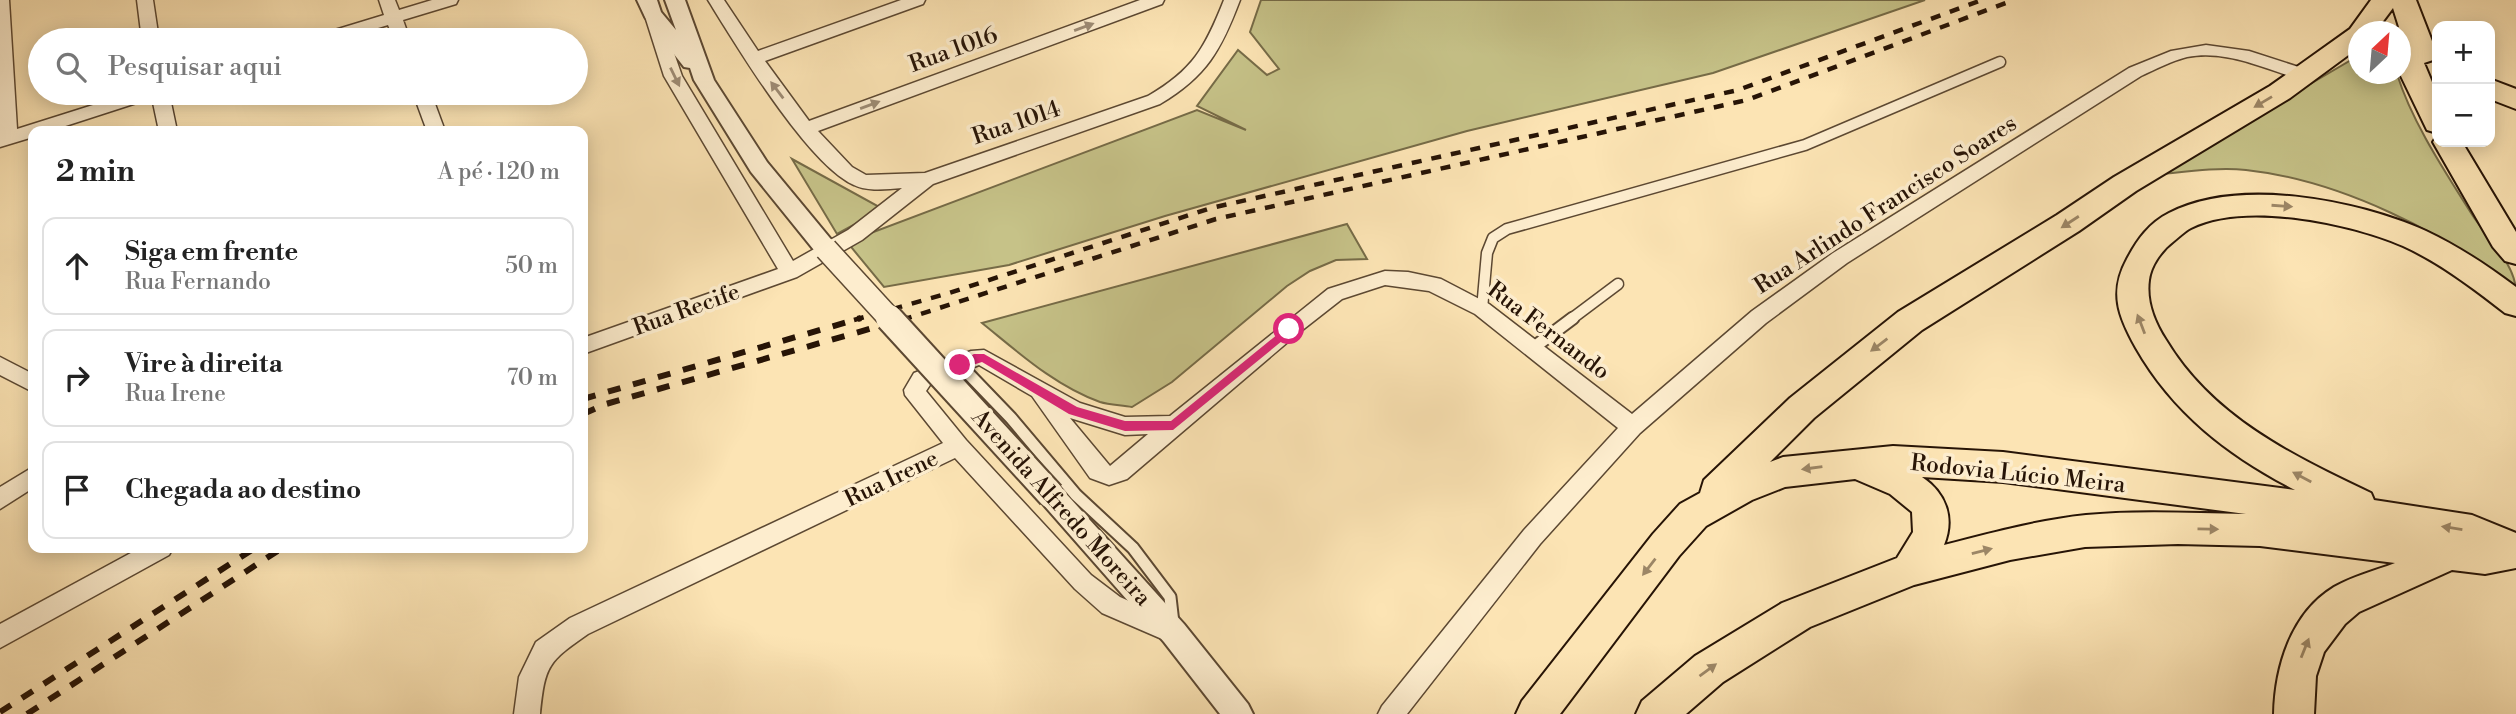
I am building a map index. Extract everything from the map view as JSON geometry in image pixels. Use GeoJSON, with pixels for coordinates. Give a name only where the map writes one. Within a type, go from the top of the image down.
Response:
{"type":"FeatureCollection","features":[{"type":"Feature","properties":{"kind":"highway"},"geometry":{"type":"LineString","coordinates":[[2370,21],[2387,0],[2398,21]]}},
{"type":"Feature","properties":{"kind":"highway"},"geometry":{"type":"LineString","coordinates":[[2403,0],[2404,21]]}},
{"type":"Feature","properties":{"kind":"highway"},"geometry":{"type":"LineString","coordinates":[[2411,38],[2432,51]]}},
{"type":"Feature","properties":{"kind":"highway"},"geometry":{"type":"LineString","coordinates":[[1693,515],[1801,408],[1910,321],[2068,223],[2125,184],[2305,75],[2348,42]]}},
{"type":"Feature","properties":{"kind":"highway"},"geometry":{"type":"LineString","coordinates":[[2411,44],[2435,84]]}},
{"type":"Feature","properties":{"kind":"highway"},"geometry":{"type":"LineString","coordinates":[[2411,59],[2415,76],[2432,112]]}},
{"type":"Feature","properties":{"kind":"highway"},"geometry":{"type":"LineString","coordinates":[[2495,90],[2516,100]]}},
{"type":"Feature","properties":{"kind":"highway"},"geometry":{"type":"LineString","coordinates":[[2451,147],[2504,239],[2516,253]]}},
{"type":"Feature","properties":{"kind":"highway"},"geometry":{"type":"LineString","coordinates":[[2471,147],[2516,213]]}},
{"type":"Feature","properties":{"kind":"highway"},"geometry":{"type":"LineString","coordinates":[[2385,517],[2269,460],[2200,409],[2174,383],[2139,324],[2132,297],[2133,276],[2141,257],[2153,240],[2169,227],[2196,214],[2234,206],[2313,209],[2368,221],[2412,237],[2455,260],[2516,304]]}},
{"type":"Feature","properties":{"kind":"highway","name":"Rodovia Lúcio Meira"},"geometry":{"type":"LineString","coordinates":[[1536,714],[1666,545],[1693,515],[1739,489],[1783,472],[1893,461],[2003,467],[2385,517],[2472,531],[2516,551]]}},
{"type":"Feature","properties":{"kind":"highway"},"geometry":{"type":"LineString","coordinates":[[1850,464],[1904,484],[1923,498],[1929,507],[1934,526],[1929,544],[1910,570]]}},
{"type":"Feature","properties":{"kind":"highway","name":"Rodovia Lúcio Meira"},"geometry":{"type":"LineString","coordinates":[[1656,714],[1709,669],[1796,615],[1910,570],[2010,544],[2085,531],[2178,528],[2260,530],[2485,558],[2516,551]]}},
{"type":"Feature","properties":{"kind":"highway"},"geometry":{"type":"LineString","coordinates":[[2294,714],[2293,696],[2298,664],[2310,635],[2330,613],[2361,592],[2403,577],[2447,554]]}},
{"type":"Feature","properties":{"kind":"street"},"geometry":{"type":"LineString","coordinates":[[1,0],[4,140],[28,132]]}},
{"type":"Feature","properties":{"kind":"street"},"geometry":{"type":"LineString","coordinates":[[145,0],[149,28]]}},
{"type":"Feature","properties":{"kind":"street"},"geometry":{"type":"LineString","coordinates":[[387,0],[397,28]]}},
{"type":"Feature","properties":{"kind":"street"},"geometry":{"type":"LineString","coordinates":[[362,28],[450,0]]}},
{"type":"Feature","properties":{"kind":"street","name":"Avenida Alfredo Moreira"},"geometry":{"type":"LineString","coordinates":[[675,0],[703,77]]}},
{"type":"Feature","properties":{"kind":"street"},"geometry":{"type":"LineString","coordinates":[[754,59],[917,0]]}},
{"type":"Feature","properties":{"kind":"street","name":"Rua 1016"},"geometry":{"type":"LineString","coordinates":[[806,129],[1156,0]]}},
{"type":"Feature","properties":{"kind":"street","name":"Rua 1014"},"geometry":{"type":"LineString","coordinates":[[790,272],[855,235],[926,179],[1154,100],[1179,87],[1212,52],[1232,0]]}},
{"type":"Feature","properties":{"kind":"street"},"geometry":{"type":"LineString","coordinates":[[722,2],[754,59],[806,129],[842,170],[862,181],[926,179]]}},
{"type":"Feature","properties":{"kind":"street","name":"Avenida Alfredo Moreira"},"geometry":{"type":"LineString","coordinates":[[650,7],[703,77],[759,167],[789,206],[1174,633],[1238,714]]}},
{"type":"Feature","properties":{"kind":"street","name":"Avenida Alfredo Moreira"},"geometry":{"type":"LineString","coordinates":[[650,7],[673,76],[790,272]]}},
{"type":"Feature","properties":{"kind":"street","name":"Rua Arlindo Francisco Soares"},"geometry":{"type":"LineString","coordinates":[[1391,714],[1532,537],[1632,427],[1759,317],[1830,266],[2135,72],[2169,56],[2193,50],[2241,55],[2305,75]]}},
{"type":"Feature","properties":{"kind":"street"},"geometry":{"type":"LineString","coordinates":[[47,126],[112,105]]}},
{"type":"Feature","properties":{"kind":"street"},"geometry":{"type":"LineString","coordinates":[[163,105],[167,126]]}},
{"type":"Feature","properties":{"kind":"street"},"geometry":{"type":"LineString","coordinates":[[426,105],[434,126]]}},
{"type":"Feature","properties":{"kind":"street","name":"Rua Recife"},"geometry":{"type":"LineString","coordinates":[[588,344],[790,272]]}},
{"type":"Feature","properties":{"kind":"street","name":"Rua Fernando"},"geometry":{"type":"LineString","coordinates":[[1038,392],[1098,471],[1109,476],[1119,472],[1335,294],[1359,284],[1385,278],[1408,279],[1434,284],[1482,309],[1632,427]]}},
{"type":"Feature","properties":{"kind":"street","name":"Rua Irene"},"geometry":{"type":"LineString","coordinates":[[527,714],[531,677],[545,650],[579,626],[958,446],[916,395],[915,390],[922,379],[984,358],[1038,392],[1100,420],[1125,426],[1173,425]]}},
{"type":"Feature","properties":{"kind":"street"},"geometry":{"type":"LineString","coordinates":[[0,365],[28,381]]}},
{"type":"Feature","properties":{"kind":"street"},"geometry":{"type":"LineString","coordinates":[[958,446],[1083,582],[1111,605],[1174,633]]}},
{"type":"Feature","properties":{"kind":"street"},"geometry":{"type":"LineString","coordinates":[[0,499],[28,479]]}},
{"type":"Feature","properties":{"kind":"street"},"geometry":{"type":"LineString","coordinates":[[0,637],[152,553]]}},
{"type":"Feature","properties":{"kind":"lane"},"geometry":{"type":"LineString","coordinates":[[1482,309],[1487,253],[1493,239],[1507,229],[1805,145],[2000,62]]}},
{"type":"Feature","properties":{"kind":"lane"},"geometry":{"type":"LineString","coordinates":[[1533,348],[1618,284]]}},
{"type":"Feature","properties":{"kind":"lane"},"geometry":{"type":"LineString","coordinates":[[960,365],[1011,418],[1076,495],[1133,548],[1170,597],[1174,633]]}},
{"type":"Feature","properties":{"kind":"shaded area"},"geometry":{"type":"Polygon","coordinates":[[[1261,0],[1925,0],[1713,73],[1467,131],[1165,216],[1009,265],[884,287],[847,242],[1197,110],[1246,130],[1197,106],[1238,50],[1267,75],[1279,69],[1250,32],[1261,0]]]}},
{"type":"Feature","properties":{"kind":"shaded area"},"geometry":{"type":"Polygon","coordinates":[[[2348,62],[2348,84],[2400,84],[2430,145],[2471,213],[2506,261],[2515,282],[2516,292],[2458,249],[2425,230],[2354,197],[2317,185],[2235,169],[2155,175],[2348,62]]]}},
{"type":"Feature","properties":{"kind":"shaded area"},"geometry":{"type":"Polygon","coordinates":[[[792,159],[883,209],[837,234],[792,159]]]}},
{"type":"Feature","properties":{"kind":"shaded area"},"geometry":{"type":"Polygon","coordinates":[[[1347,224],[1367,259],[1336,260],[1310,271],[1287,286],[1172,382],[1132,407],[1100,402],[1068,387],[982,323],[1347,224]]]}},
{"type":"Feature","properties":{"kind":"railway"},"geometry":{"type":"LineString","coordinates":[[860,318],[949,293],[1211,208],[1738,90],[1982,0]]}},
{"type":"Feature","properties":{"kind":"railway"},"geometry":{"type":"LineString","coordinates":[[902,320],[1216,219],[1747,100],[2014,0]]}},
{"type":"Feature","properties":{"kind":"railway"},"geometry":{"type":"LineString","coordinates":[[588,398],[860,318]]}},
{"type":"Feature","properties":{"kind":"railway"},"geometry":{"type":"LineString","coordinates":[[854,320],[860,318]]}},
{"type":"Feature","properties":{"kind":"railway"},"geometry":{"type":"LineString","coordinates":[[588,412],[606,404],[908,318]]}},
{"type":"Feature","properties":{"kind":"railway"},"geometry":{"type":"LineString","coordinates":[[0,712],[247,553]]}},
{"type":"Feature","properties":{"kind":"railway"},"geometry":{"type":"LineString","coordinates":[[27,714],[274,553]]}},
{"type":"Feature","properties":{"kind":"route"},"geometry":{"type":"LineString","coordinates":[[960,365],[984,358],[1038,392],[1100,420],[1125,426],[1173,425],[1289,329]]}}]}
